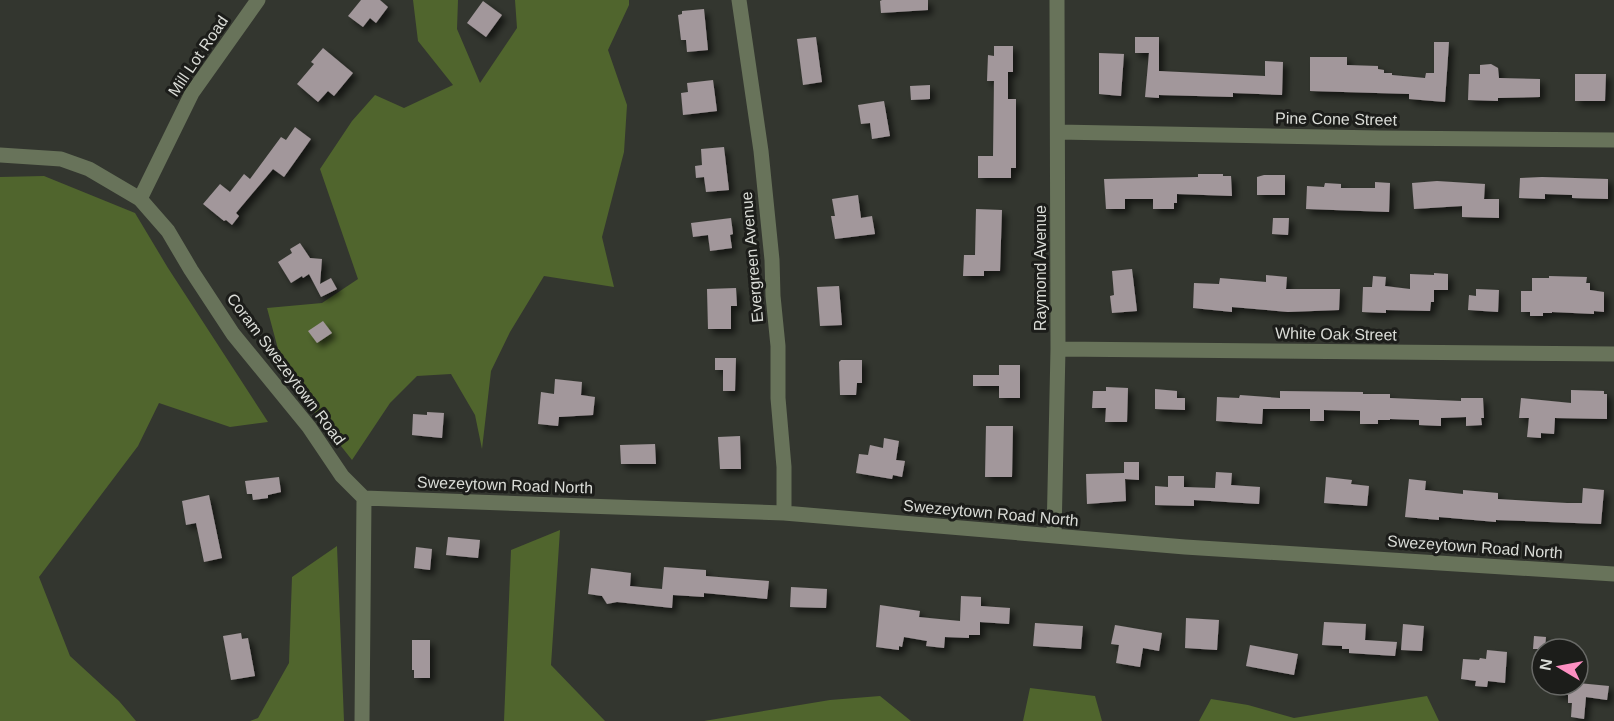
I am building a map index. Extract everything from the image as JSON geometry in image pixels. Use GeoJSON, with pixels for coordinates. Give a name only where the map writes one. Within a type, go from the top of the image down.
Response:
{"type":"FeatureCollection","features":[{"type":"Feature","properties":{"kind":"street","name":"Mill Lot Road"},"geometry":{"type":"LineString","coordinates":[[140,199],[192,93],[258,0]]}},
{"type":"Feature","properties":{"kind":"street","name":"Evergreen Avenue"},"geometry":{"type":"LineString","coordinates":[[739,0],[761,151],[772,260],[778,346],[778,398],[784,467],[784,513]]}},
{"type":"Feature","properties":{"kind":"street","name":"Raymond Avenue"},"geometry":{"type":"LineString","coordinates":[[1054,536],[1058,349],[1057,0]]}},
{"type":"Feature","properties":{"kind":"street","name":"Pine Cone Street"},"geometry":{"type":"LineString","coordinates":[[1058,132],[1614,140]]}},
{"type":"Feature","properties":{"kind":"street","name":"Coram Swezeytown Road"},"geometry":{"type":"LineString","coordinates":[[0,155],[61,159],[96,172],[140,199],[168,231],[233,334],[309,428],[342,476],[364,498]]}},
{"type":"Feature","properties":{"kind":"street","name":"White Oak Street"},"geometry":{"type":"LineString","coordinates":[[1058,349],[1614,354]]}},
{"type":"Feature","properties":{"kind":"street","name":"Swezeytown Road North"},"geometry":{"type":"LineString","coordinates":[[364,498],[784,513],[1185,547],[1614,574]]}},
{"type":"Feature","properties":{"kind":"street"},"geometry":{"type":"LineString","coordinates":[[362,721],[364,498]]}},
{"type":"Feature","properties":{"kind":"green space"},"geometry":{"type":"Polygon","coordinates":[[[413,0],[458,0],[457,29],[480,83],[517,28],[515,0],[629,0],[629,5],[608,50],[627,105],[624,152],[602,237],[614,287],[544,276],[510,332],[491,371],[482,449],[475,415],[451,374],[417,376],[390,403],[352,460],[285,375],[267,308],[322,303],[358,279],[320,169],[352,121],[375,95],[404,108],[453,85],[418,41],[413,0]]]}},
{"type":"Feature","properties":{"kind":"green space"},"geometry":{"type":"Polygon","coordinates":[[[44,176],[135,213],[268,422],[230,427],[159,403],[138,446],[39,577],[70,656],[119,701],[136,721],[0,721],[0,177],[44,176]]]}},
{"type":"Feature","properties":{"kind":"green space"},"geometry":{"type":"Polygon","coordinates":[[[560,530],[551,665],[605,721],[504,721],[511,550],[560,530]]]}},
{"type":"Feature","properties":{"kind":"green space"},"geometry":{"type":"Polygon","coordinates":[[[337,546],[344,721],[250,721],[258,718],[289,663],[292,577],[337,546]]]}},
{"type":"Feature","properties":{"kind":"green space"},"geometry":{"type":"Polygon","coordinates":[[[1030,688],[1095,696],[1102,721],[1023,721],[1030,688]]]}},
{"type":"Feature","properties":{"kind":"green space"},"geometry":{"type":"Polygon","coordinates":[[[880,696],[911,721],[704,721],[830,700],[880,696]]]}},
{"type":"Feature","properties":{"kind":"green space"},"geometry":{"type":"Polygon","coordinates":[[[1427,696],[1439,721],[1199,721],[1211,699],[1248,705],[1294,718],[1427,696]]]}},
{"type":"Feature","properties":{"kind":"building"},"geometry":{"type":"Polygon","coordinates":[[[361,0],[380,0],[388,7],[376,23],[370,18],[363,27],[348,16],[361,0]]]}},
{"type":"Feature","properties":{"kind":"building"},"geometry":{"type":"Polygon","coordinates":[[[882,0],[928,0],[928,10],[881,13],[880,1],[882,0]]]}},
{"type":"Feature","properties":{"kind":"building"},"geometry":{"type":"Polygon","coordinates":[[[483,1],[502,15],[486,37],[467,23],[483,1]]]}},
{"type":"Feature","properties":{"kind":"building"},"geometry":{"type":"Polygon","coordinates":[[[704,9],[708,50],[687,52],[686,40],[681,40],[678,15],[682,14],[682,11],[704,9]]]}},
{"type":"Feature","properties":{"kind":"building"},"geometry":{"type":"Polygon","coordinates":[[[816,37],[822,82],[803,85],[797,39],[816,37]]]}},
{"type":"Feature","properties":{"kind":"building"},"geometry":{"type":"Polygon","coordinates":[[[1135,37],[1159,37],[1159,71],[1265,76],[1265,61],[1283,62],[1282,95],[1233,93],[1233,97],[1159,95],[1159,98],[1145,97],[1149,53],[1135,53],[1135,37]]]}},
{"type":"Feature","properties":{"kind":"building"},"geometry":{"type":"Polygon","coordinates":[[[1434,42],[1449,42],[1445,102],[1409,99],[1409,94],[1310,91],[1310,57],[1347,57],[1347,65],[1378,66],[1378,69],[1384,70],[1384,73],[1425,78],[1426,73],[1434,73],[1434,42]]]}},
{"type":"Feature","properties":{"kind":"building"},"geometry":{"type":"Polygon","coordinates":[[[994,46],[1013,46],[1013,72],[1008,72],[1008,99],[1016,99],[1016,168],[1011,168],[1011,178],[978,178],[978,156],[993,156],[994,81],[987,81],[988,55],[994,56],[994,46]]]}},
{"type":"Feature","properties":{"kind":"building"},"geometry":{"type":"Polygon","coordinates":[[[323,48],[353,73],[334,96],[328,91],[318,102],[297,84],[314,64],[311,62],[323,48]]]}},
{"type":"Feature","properties":{"kind":"building"},"geometry":{"type":"Polygon","coordinates":[[[1099,53],[1124,54],[1121,96],[1099,94],[1099,53]]]}},
{"type":"Feature","properties":{"kind":"building"},"geometry":{"type":"Polygon","coordinates":[[[1491,64],[1498,68],[1499,78],[1540,79],[1540,97],[1498,98],[1498,101],[1468,100],[1469,74],[1480,74],[1480,65],[1491,64]]]}},
{"type":"Feature","properties":{"kind":"building"},"geometry":{"type":"Polygon","coordinates":[[[1575,74],[1606,74],[1605,101],[1575,101],[1575,74]]]}},
{"type":"Feature","properties":{"kind":"building"},"geometry":{"type":"Polygon","coordinates":[[[713,80],[717,111],[683,115],[681,93],[688,92],[687,83],[713,80]]]}},
{"type":"Feature","properties":{"kind":"building"},"geometry":{"type":"Polygon","coordinates":[[[930,85],[930,99],[911,100],[910,86],[930,85]]]}},
{"type":"Feature","properties":{"kind":"building"},"geometry":{"type":"Polygon","coordinates":[[[884,101],[890,136],[872,139],[870,123],[861,124],[858,105],[884,101]]]}},
{"type":"Feature","properties":{"kind":"building"},"geometry":{"type":"Polygon","coordinates":[[[295,127],[311,139],[284,177],[273,169],[236,213],[239,216],[232,225],[203,204],[220,184],[230,192],[244,174],[250,179],[281,137],[286,140],[295,127]]]}},
{"type":"Feature","properties":{"kind":"building"},"geometry":{"type":"Polygon","coordinates":[[[724,147],[729,190],[706,192],[704,177],[696,178],[695,166],[702,165],[701,149],[724,147]]]}},
{"type":"Feature","properties":{"kind":"building"},"geometry":{"type":"Polygon","coordinates":[[[1198,174],[1231,176],[1232,196],[1177,194],[1174,209],[1153,209],[1153,199],[1125,199],[1125,209],[1106,209],[1104,179],[1198,177],[1198,174]]]}},
{"type":"Feature","properties":{"kind":"building"},"geometry":{"type":"Polygon","coordinates":[[[1285,175],[1285,195],[1257,195],[1257,177],[1285,175]]]}},
{"type":"Feature","properties":{"kind":"building"},"geometry":{"type":"Polygon","coordinates":[[[1520,178],[1608,179],[1608,199],[1572,198],[1572,195],[1545,194],[1545,199],[1519,198],[1520,178]]]}},
{"type":"Feature","properties":{"kind":"building"},"geometry":{"type":"Polygon","coordinates":[[[1437,181],[1485,184],[1484,199],[1499,199],[1499,218],[1462,217],[1462,206],[1414,209],[1412,183],[1437,181]]]}},
{"type":"Feature","properties":{"kind":"building"},"geometry":{"type":"Polygon","coordinates":[[[1375,182],[1390,183],[1389,212],[1306,209],[1307,186],[1324,187],[1325,183],[1341,184],[1341,188],[1375,188],[1375,182]]]}},
{"type":"Feature","properties":{"kind":"building"},"geometry":{"type":"Polygon","coordinates":[[[858,195],[861,218],[872,216],[875,234],[835,239],[831,216],[835,216],[832,199],[858,195]]]}},
{"type":"Feature","properties":{"kind":"building"},"geometry":{"type":"Polygon","coordinates":[[[976,209],[1002,210],[1000,271],[984,271],[984,276],[963,276],[964,255],[975,255],[976,209]]]}},
{"type":"Feature","properties":{"kind":"building"},"geometry":{"type":"Polygon","coordinates":[[[731,218],[732,248],[710,251],[708,235],[693,237],[691,223],[731,218]]]}},
{"type":"Feature","properties":{"kind":"building"},"geometry":{"type":"Polygon","coordinates":[[[1273,218],[1289,218],[1288,235],[1272,234],[1273,218]]]}},
{"type":"Feature","properties":{"kind":"building"},"geometry":{"type":"Polygon","coordinates":[[[300,243],[310,258],[322,259],[320,284],[331,278],[337,289],[321,297],[309,274],[291,283],[278,262],[292,253],[290,249],[300,243]]]}},
{"type":"Feature","properties":{"kind":"building"},"geometry":{"type":"Polygon","coordinates":[[[1132,269],[1137,311],[1112,313],[1110,296],[1114,295],[1112,271],[1132,269]]]}},
{"type":"Feature","properties":{"kind":"building"},"geometry":{"type":"Polygon","coordinates":[[[1434,273],[1448,274],[1448,290],[1434,290],[1434,302],[1431,302],[1430,311],[1362,312],[1363,287],[1372,287],[1373,276],[1386,277],[1385,286],[1410,289],[1410,274],[1434,275],[1434,273]]]}},
{"type":"Feature","properties":{"kind":"building"},"geometry":{"type":"Polygon","coordinates":[[[1266,275],[1287,277],[1286,289],[1340,289],[1339,310],[1288,312],[1232,307],[1232,312],[1193,308],[1194,283],[1219,284],[1220,278],[1266,282],[1266,275]]]}},
{"type":"Feature","properties":{"kind":"building"},"geometry":{"type":"Polygon","coordinates":[[[1549,276],[1587,277],[1586,283],[1590,283],[1590,290],[1604,292],[1604,312],[1594,311],[1594,314],[1552,312],[1543,313],[1543,316],[1530,316],[1530,312],[1521,312],[1521,291],[1532,291],[1532,278],[1549,278],[1549,276]]]}},
{"type":"Feature","properties":{"kind":"building"},"geometry":{"type":"Polygon","coordinates":[[[839,286],[842,325],[820,326],[817,287],[839,286]]]}},
{"type":"Feature","properties":{"kind":"building"},"geometry":{"type":"Polygon","coordinates":[[[736,288],[737,306],[731,306],[731,329],[708,329],[707,289],[736,288]]]}},
{"type":"Feature","properties":{"kind":"building"},"geometry":{"type":"Polygon","coordinates":[[[1476,289],[1499,290],[1498,312],[1468,310],[1469,295],[1476,296],[1476,289]]]}},
{"type":"Feature","properties":{"kind":"building"},"geometry":{"type":"Polygon","coordinates":[[[323,321],[332,333],[317,343],[308,331],[323,321]]]}},
{"type":"Feature","properties":{"kind":"building"},"geometry":{"type":"Polygon","coordinates":[[[715,358],[736,358],[735,391],[723,391],[723,370],[715,370],[715,358]]]}},
{"type":"Feature","properties":{"kind":"building"},"geometry":{"type":"Polygon","coordinates":[[[841,360],[862,360],[862,383],[857,383],[856,395],[840,395],[839,362],[841,360]]]}},
{"type":"Feature","properties":{"kind":"building"},"geometry":{"type":"Polygon","coordinates":[[[999,365],[1020,365],[1020,398],[999,398],[999,386],[973,386],[973,375],[999,375],[999,365]]]}},
{"type":"Feature","properties":{"kind":"building"},"geometry":{"type":"Polygon","coordinates":[[[555,379],[582,382],[581,395],[595,397],[593,415],[559,417],[558,426],[538,424],[541,392],[554,394],[555,379]]]}},
{"type":"Feature","properties":{"kind":"building"},"geometry":{"type":"Polygon","coordinates":[[[1106,387],[1128,388],[1127,422],[1105,422],[1106,408],[1092,408],[1093,391],[1106,391],[1106,387]]]}},
{"type":"Feature","properties":{"kind":"building"},"geometry":{"type":"Polygon","coordinates":[[[1155,389],[1177,391],[1177,398],[1185,398],[1185,410],[1155,409],[1155,389]]]}},
{"type":"Feature","properties":{"kind":"building"},"geometry":{"type":"Polygon","coordinates":[[[1571,390],[1604,391],[1604,394],[1607,394],[1607,419],[1555,418],[1554,434],[1541,433],[1541,438],[1527,437],[1529,418],[1519,418],[1521,398],[1571,403],[1571,390]]]}},
{"type":"Feature","properties":{"kind":"building"},"geometry":{"type":"Polygon","coordinates":[[[1280,391],[1363,392],[1363,394],[1390,394],[1390,398],[1461,401],[1461,398],[1483,398],[1484,418],[1481,418],[1482,425],[1466,426],[1466,417],[1441,418],[1441,426],[1419,425],[1419,420],[1390,419],[1378,420],[1378,424],[1360,424],[1360,411],[1324,410],[1324,421],[1310,421],[1310,409],[1263,409],[1262,424],[1216,421],[1217,397],[1239,398],[1240,395],[1280,398],[1280,391]]]}},
{"type":"Feature","properties":{"kind":"building"},"geometry":{"type":"Polygon","coordinates":[[[427,412],[444,413],[442,438],[412,435],[413,414],[427,415],[427,412]]]}},
{"type":"Feature","properties":{"kind":"building"},"geometry":{"type":"Polygon","coordinates":[[[986,426],[1013,426],[1012,477],[985,477],[986,426]]]}},
{"type":"Feature","properties":{"kind":"building"},"geometry":{"type":"Polygon","coordinates":[[[740,436],[741,469],[720,469],[718,437],[740,436]]]}},
{"type":"Feature","properties":{"kind":"building"},"geometry":{"type":"Polygon","coordinates":[[[884,438],[899,441],[896,460],[905,461],[902,477],[893,475],[892,479],[856,473],[859,454],[868,455],[870,445],[883,448],[884,438]]]}},
{"type":"Feature","properties":{"kind":"building"},"geometry":{"type":"Polygon","coordinates":[[[655,444],[656,464],[621,464],[620,445],[655,444]]]}},
{"type":"Feature","properties":{"kind":"building"},"geometry":{"type":"Polygon","coordinates":[[[1124,462],[1139,462],[1139,480],[1125,479],[1126,501],[1087,504],[1086,474],[1124,473],[1124,462]]]}},
{"type":"Feature","properties":{"kind":"building"},"geometry":{"type":"Polygon","coordinates":[[[1216,472],[1232,473],[1231,485],[1260,487],[1259,504],[1194,500],[1194,506],[1155,505],[1155,486],[1168,487],[1168,476],[1184,476],[1184,487],[1215,488],[1216,472]]]}},
{"type":"Feature","properties":{"kind":"building"},"geometry":{"type":"Polygon","coordinates":[[[279,477],[281,492],[268,495],[268,498],[253,500],[252,494],[247,494],[245,481],[279,477]]]}},
{"type":"Feature","properties":{"kind":"building"},"geometry":{"type":"Polygon","coordinates":[[[1326,477],[1352,480],[1351,484],[1369,486],[1367,506],[1324,503],[1326,477]]]}},
{"type":"Feature","properties":{"kind":"building"},"geometry":{"type":"Polygon","coordinates":[[[1409,479],[1426,481],[1425,490],[1463,494],[1463,490],[1498,493],[1498,499],[1567,503],[1582,503],[1583,488],[1604,490],[1601,524],[1405,517],[1409,479]]]}},
{"type":"Feature","properties":{"kind":"building"},"geometry":{"type":"Polygon","coordinates":[[[209,495],[222,558],[204,562],[196,523],[186,525],[182,501],[209,495]]]}},
{"type":"Feature","properties":{"kind":"building"},"geometry":{"type":"Polygon","coordinates":[[[448,537],[480,540],[478,558],[446,555],[448,537]]]}},
{"type":"Feature","properties":{"kind":"building"},"geometry":{"type":"Polygon","coordinates":[[[416,547],[432,549],[430,570],[414,568],[416,547]]]}},
{"type":"Feature","properties":{"kind":"building"},"geometry":{"type":"Polygon","coordinates":[[[664,567],[706,570],[706,576],[769,581],[767,599],[704,593],[704,597],[673,595],[672,608],[617,602],[607,604],[602,596],[588,594],[591,568],[631,573],[630,586],[662,589],[664,567]]]}},
{"type":"Feature","properties":{"kind":"building"},"geometry":{"type":"Polygon","coordinates":[[[791,587],[827,589],[826,608],[790,607],[791,587]]]}},
{"type":"Feature","properties":{"kind":"building"},"geometry":{"type":"Polygon","coordinates":[[[961,596],[981,597],[981,606],[1010,608],[1009,624],[980,622],[980,635],[969,635],[969,638],[945,637],[944,648],[926,646],[927,641],[904,637],[899,650],[876,647],[880,605],[920,611],[919,617],[960,621],[961,596]]]}},
{"type":"Feature","properties":{"kind":"building"},"geometry":{"type":"Polygon","coordinates":[[[1186,618],[1219,620],[1217,650],[1185,648],[1186,618]]]}},
{"type":"Feature","properties":{"kind":"building"},"geometry":{"type":"Polygon","coordinates":[[[1324,622],[1366,624],[1365,640],[1397,642],[1395,656],[1349,653],[1349,649],[1342,649],[1342,646],[1322,645],[1324,622]]]}},
{"type":"Feature","properties":{"kind":"building"},"geometry":{"type":"Polygon","coordinates":[[[1035,623],[1083,626],[1081,649],[1033,646],[1035,623]]]}},
{"type":"Feature","properties":{"kind":"building"},"geometry":{"type":"Polygon","coordinates":[[[1403,624],[1424,626],[1422,651],[1401,650],[1403,624]]]}},
{"type":"Feature","properties":{"kind":"building"},"geometry":{"type":"Polygon","coordinates":[[[1115,625],[1162,633],[1159,651],[1143,648],[1140,667],[1116,663],[1119,645],[1111,644],[1115,625]]]}},
{"type":"Feature","properties":{"kind":"building"},"geometry":{"type":"Polygon","coordinates":[[[241,633],[242,639],[248,638],[255,676],[231,680],[223,636],[241,633]]]}},
{"type":"Feature","properties":{"kind":"building"},"geometry":{"type":"Polygon","coordinates":[[[412,640],[430,640],[430,678],[414,678],[412,640]]]}},
{"type":"Feature","properties":{"kind":"building"},"geometry":{"type":"Polygon","coordinates":[[[1250,645],[1298,654],[1294,675],[1246,666],[1250,645]]]}},
{"type":"Feature","properties":{"kind":"building"},"geometry":{"type":"Polygon","coordinates":[[[1487,650],[1507,652],[1505,683],[1488,681],[1487,687],[1475,686],[1476,681],[1461,679],[1463,659],[1486,659],[1487,650]]]}},
{"type":"Feature","properties":{"kind":"building"},"geometry":{"type":"Polygon","coordinates":[[[1590,684],[1609,686],[1607,700],[1586,697],[1590,697],[1590,684]]]}},
{"type":"Feature","properties":{"kind":"building"},"geometry":{"type":"Polygon","coordinates":[[[1568,697],[1586,697],[1584,719],[1571,717],[1572,703],[1568,703],[1568,697]]]}}]}
